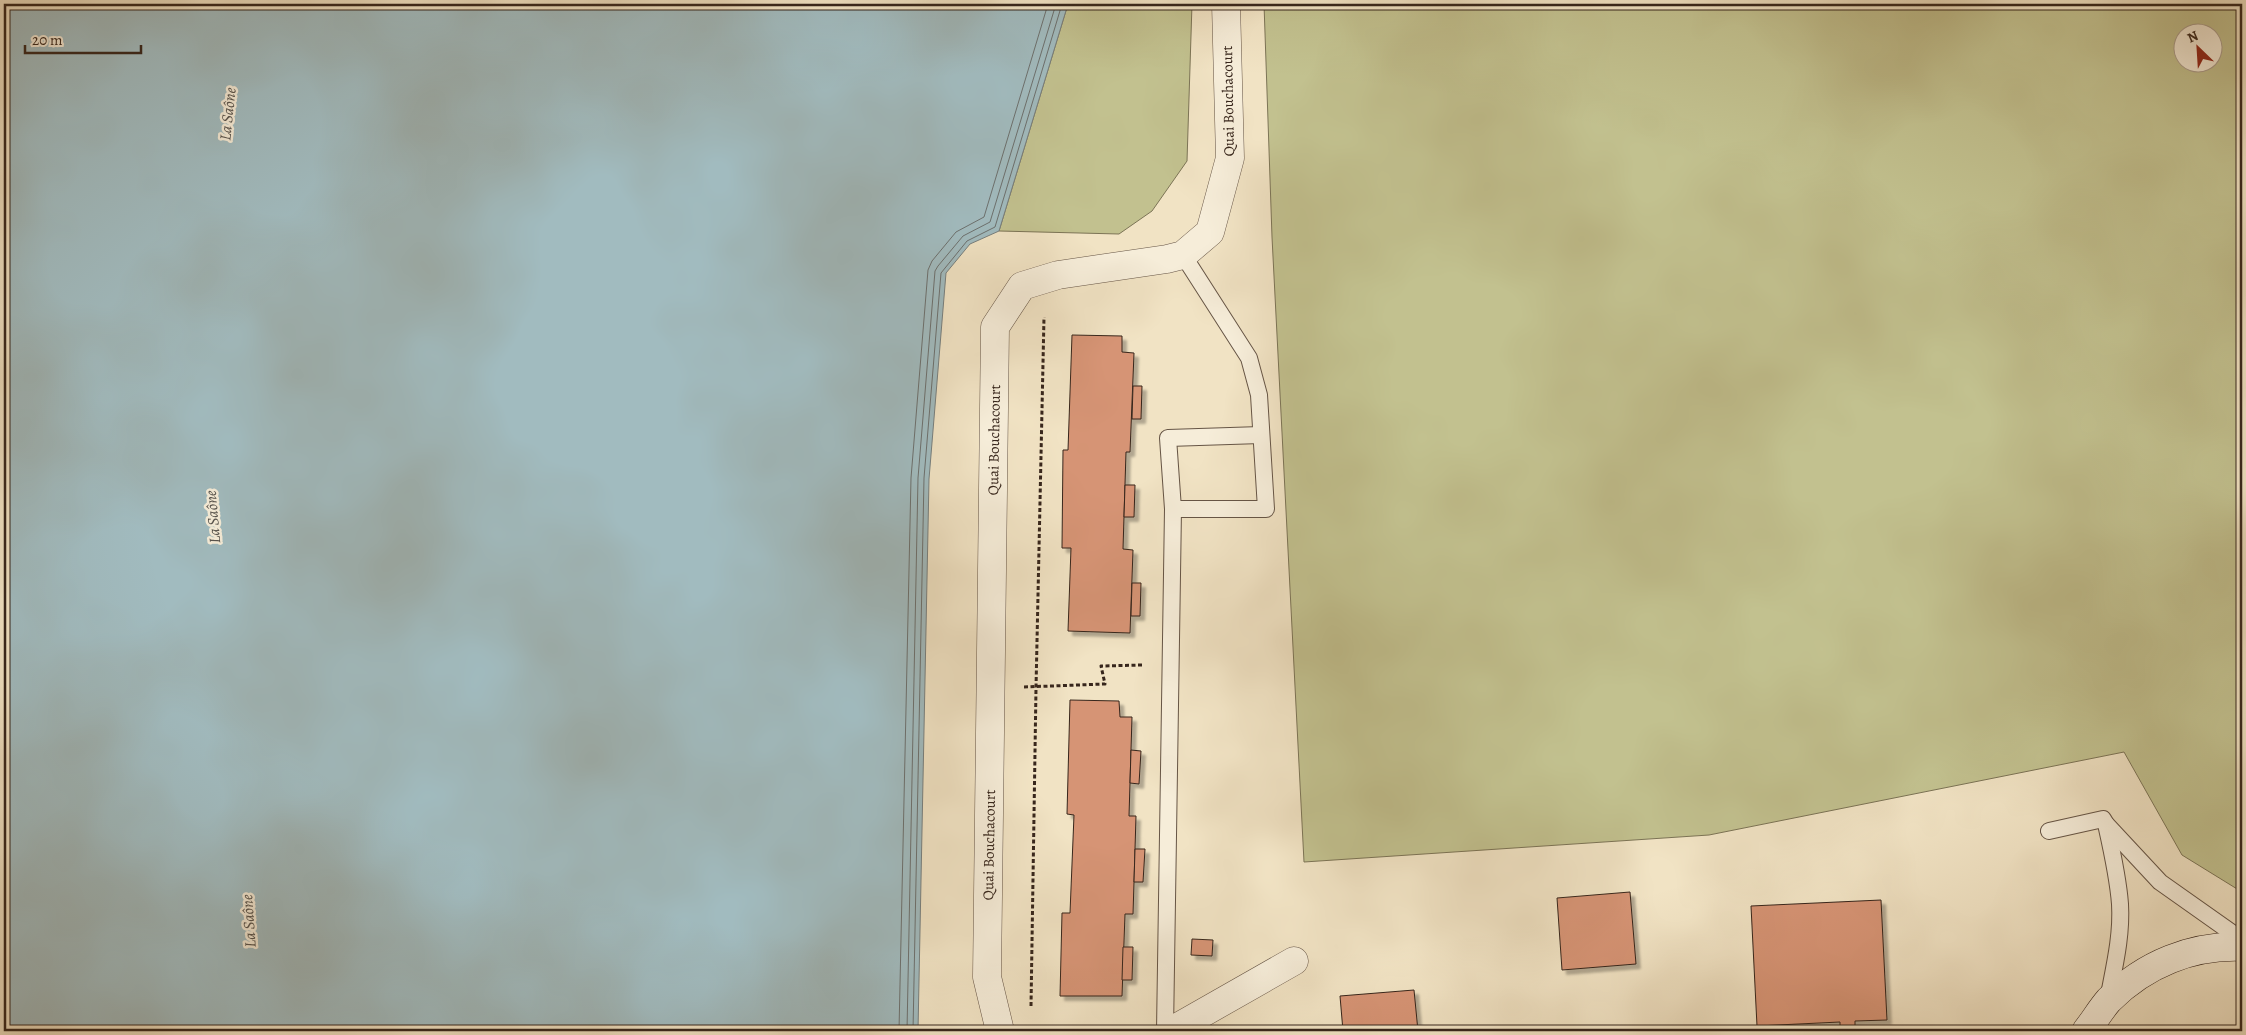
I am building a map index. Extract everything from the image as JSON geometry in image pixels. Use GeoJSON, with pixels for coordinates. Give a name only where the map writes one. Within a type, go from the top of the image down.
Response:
{"type":"FeatureCollection","features":[{"type":"Feature","properties":{"kind":"street","name":"Quai Bouchacourt"},"geometry":{"type":"LineString","coordinates":[[1000,1031],[987,977],[995,327],[1022,286],[1058,275],[1182,255],[1210,232],[1230,158],[1226,4]]}},
{"type":"Feature","properties":{"kind":"street"},"geometry":{"type":"LineString","coordinates":[[2086,1031],[2108,1001],[2132,979],[2160,963],[2190,951],[2222,947],[2242,947]]}},
{"type":"Feature","properties":{"kind":"street"},"geometry":{"type":"LineString","coordinates":[[1171,1031],[1294,961]]}},
{"type":"Feature","properties":{"kind":"lane"},"geometry":{"type":"LineString","coordinates":[[1173,509],[1266,509],[1259,395],[1249,358],[1182,255]]}},
{"type":"Feature","properties":{"kind":"lane"},"geometry":{"type":"LineString","coordinates":[[1165,1031],[1173,509],[1168,438],[1261,435]]}},
{"type":"Feature","properties":{"kind":"lane"},"geometry":{"type":"LineString","coordinates":[[2049,831],[2103,819],[2160,882],[2242,940]]}},
{"type":"Feature","properties":{"kind":"lane"},"geometry":{"type":"LineString","coordinates":[[2106,824],[2116,868],[2120,906],[2118,946],[2108,1001]]}},
{"type":"Feature","properties":{"kind":"path"},"geometry":{"type":"LineString","coordinates":[[1031,1014],[1045,279]]}},
{"type":"Feature","properties":{"kind":"path"},"geometry":{"type":"LineString","coordinates":[[991,684],[1036,688],[1105,684],[1101,666],[1171,664]]}},
{"type":"Feature","properties":{"kind":"shaded area"},"geometry":{"type":"Polygon","coordinates":[[[1068,4],[1192,4],[1187,161],[1152,211],[1119,234],[999,231],[1068,4]]]}},
{"type":"Feature","properties":{"kind":"shaded area"},"geometry":{"type":"Polygon","coordinates":[[[1264,4],[2242,4],[2242,892],[2182,855],[2124,752],[1709,835],[1304,862],[1272,237],[1264,4]]]}},
{"type":"Feature","properties":{"kind":"water","name":"La Saône"},"geometry":{"type":"Polygon","coordinates":[[[4,4],[1068,4],[999,231],[970,244],[946,273],[929,479],[918,1031],[4,1031],[4,4]]]}},
{"type":"Feature","properties":{"kind":"building"},"geometry":{"type":"Polygon","coordinates":[[[1072,335],[1122,336],[1122,352],[1134,353],[1130,452],[1126,452],[1123,549],[1133,550],[1130,633],[1068,631],[1071,548],[1062,548],[1063,450],[1068,450],[1072,335]]]}},
{"type":"Feature","properties":{"kind":"building"},"geometry":{"type":"Polygon","coordinates":[[[1133,386],[1142,386],[1141,419],[1132,419],[1133,386]]]}},
{"type":"Feature","properties":{"kind":"building"},"geometry":{"type":"Polygon","coordinates":[[[1125,485],[1135,485],[1134,517],[1124,517],[1125,485]]]}},
{"type":"Feature","properties":{"kind":"building"},"geometry":{"type":"Polygon","coordinates":[[[1132,583],[1141,583],[1140,616],[1131,616],[1132,583]]]}},
{"type":"Feature","properties":{"kind":"building"},"geometry":{"type":"Polygon","coordinates":[[[1070,700],[1119,701],[1120,717],[1132,717],[1129,816],[1136,816],[1133,914],[1125,914],[1122,996],[1060,996],[1062,913],[1070,913],[1074,815],[1067,814],[1070,700]]]}},
{"type":"Feature","properties":{"kind":"building"},"geometry":{"type":"Polygon","coordinates":[[[1131,750],[1141,751],[1139,784],[1130,783],[1131,750]]]}},
{"type":"Feature","properties":{"kind":"building"},"geometry":{"type":"Polygon","coordinates":[[[1135,849],[1145,849],[1143,882],[1134,882],[1135,849]]]}},
{"type":"Feature","properties":{"kind":"building"},"geometry":{"type":"Polygon","coordinates":[[[1630,892],[1636,964],[1562,970],[1557,898],[1630,892]]]}},
{"type":"Feature","properties":{"kind":"building"},"geometry":{"type":"Polygon","coordinates":[[[1881,900],[1887,1020],[1855,1021],[1855,1027],[1840,1028],[1840,1022],[1757,1026],[1751,906],[1881,900]]]}},
{"type":"Feature","properties":{"kind":"building"},"geometry":{"type":"Polygon","coordinates":[[[1192,939],[1213,940],[1212,956],[1191,955],[1192,939]]]}},
{"type":"Feature","properties":{"kind":"building"},"geometry":{"type":"Polygon","coordinates":[[[1123,947],[1133,947],[1132,980],[1122,980],[1123,947]]]}},
{"type":"Feature","properties":{"kind":"building"},"geometry":{"type":"Polygon","coordinates":[[[1414,990],[1418,1031],[1343,1031],[1340,996],[1414,990]]]}}]}
